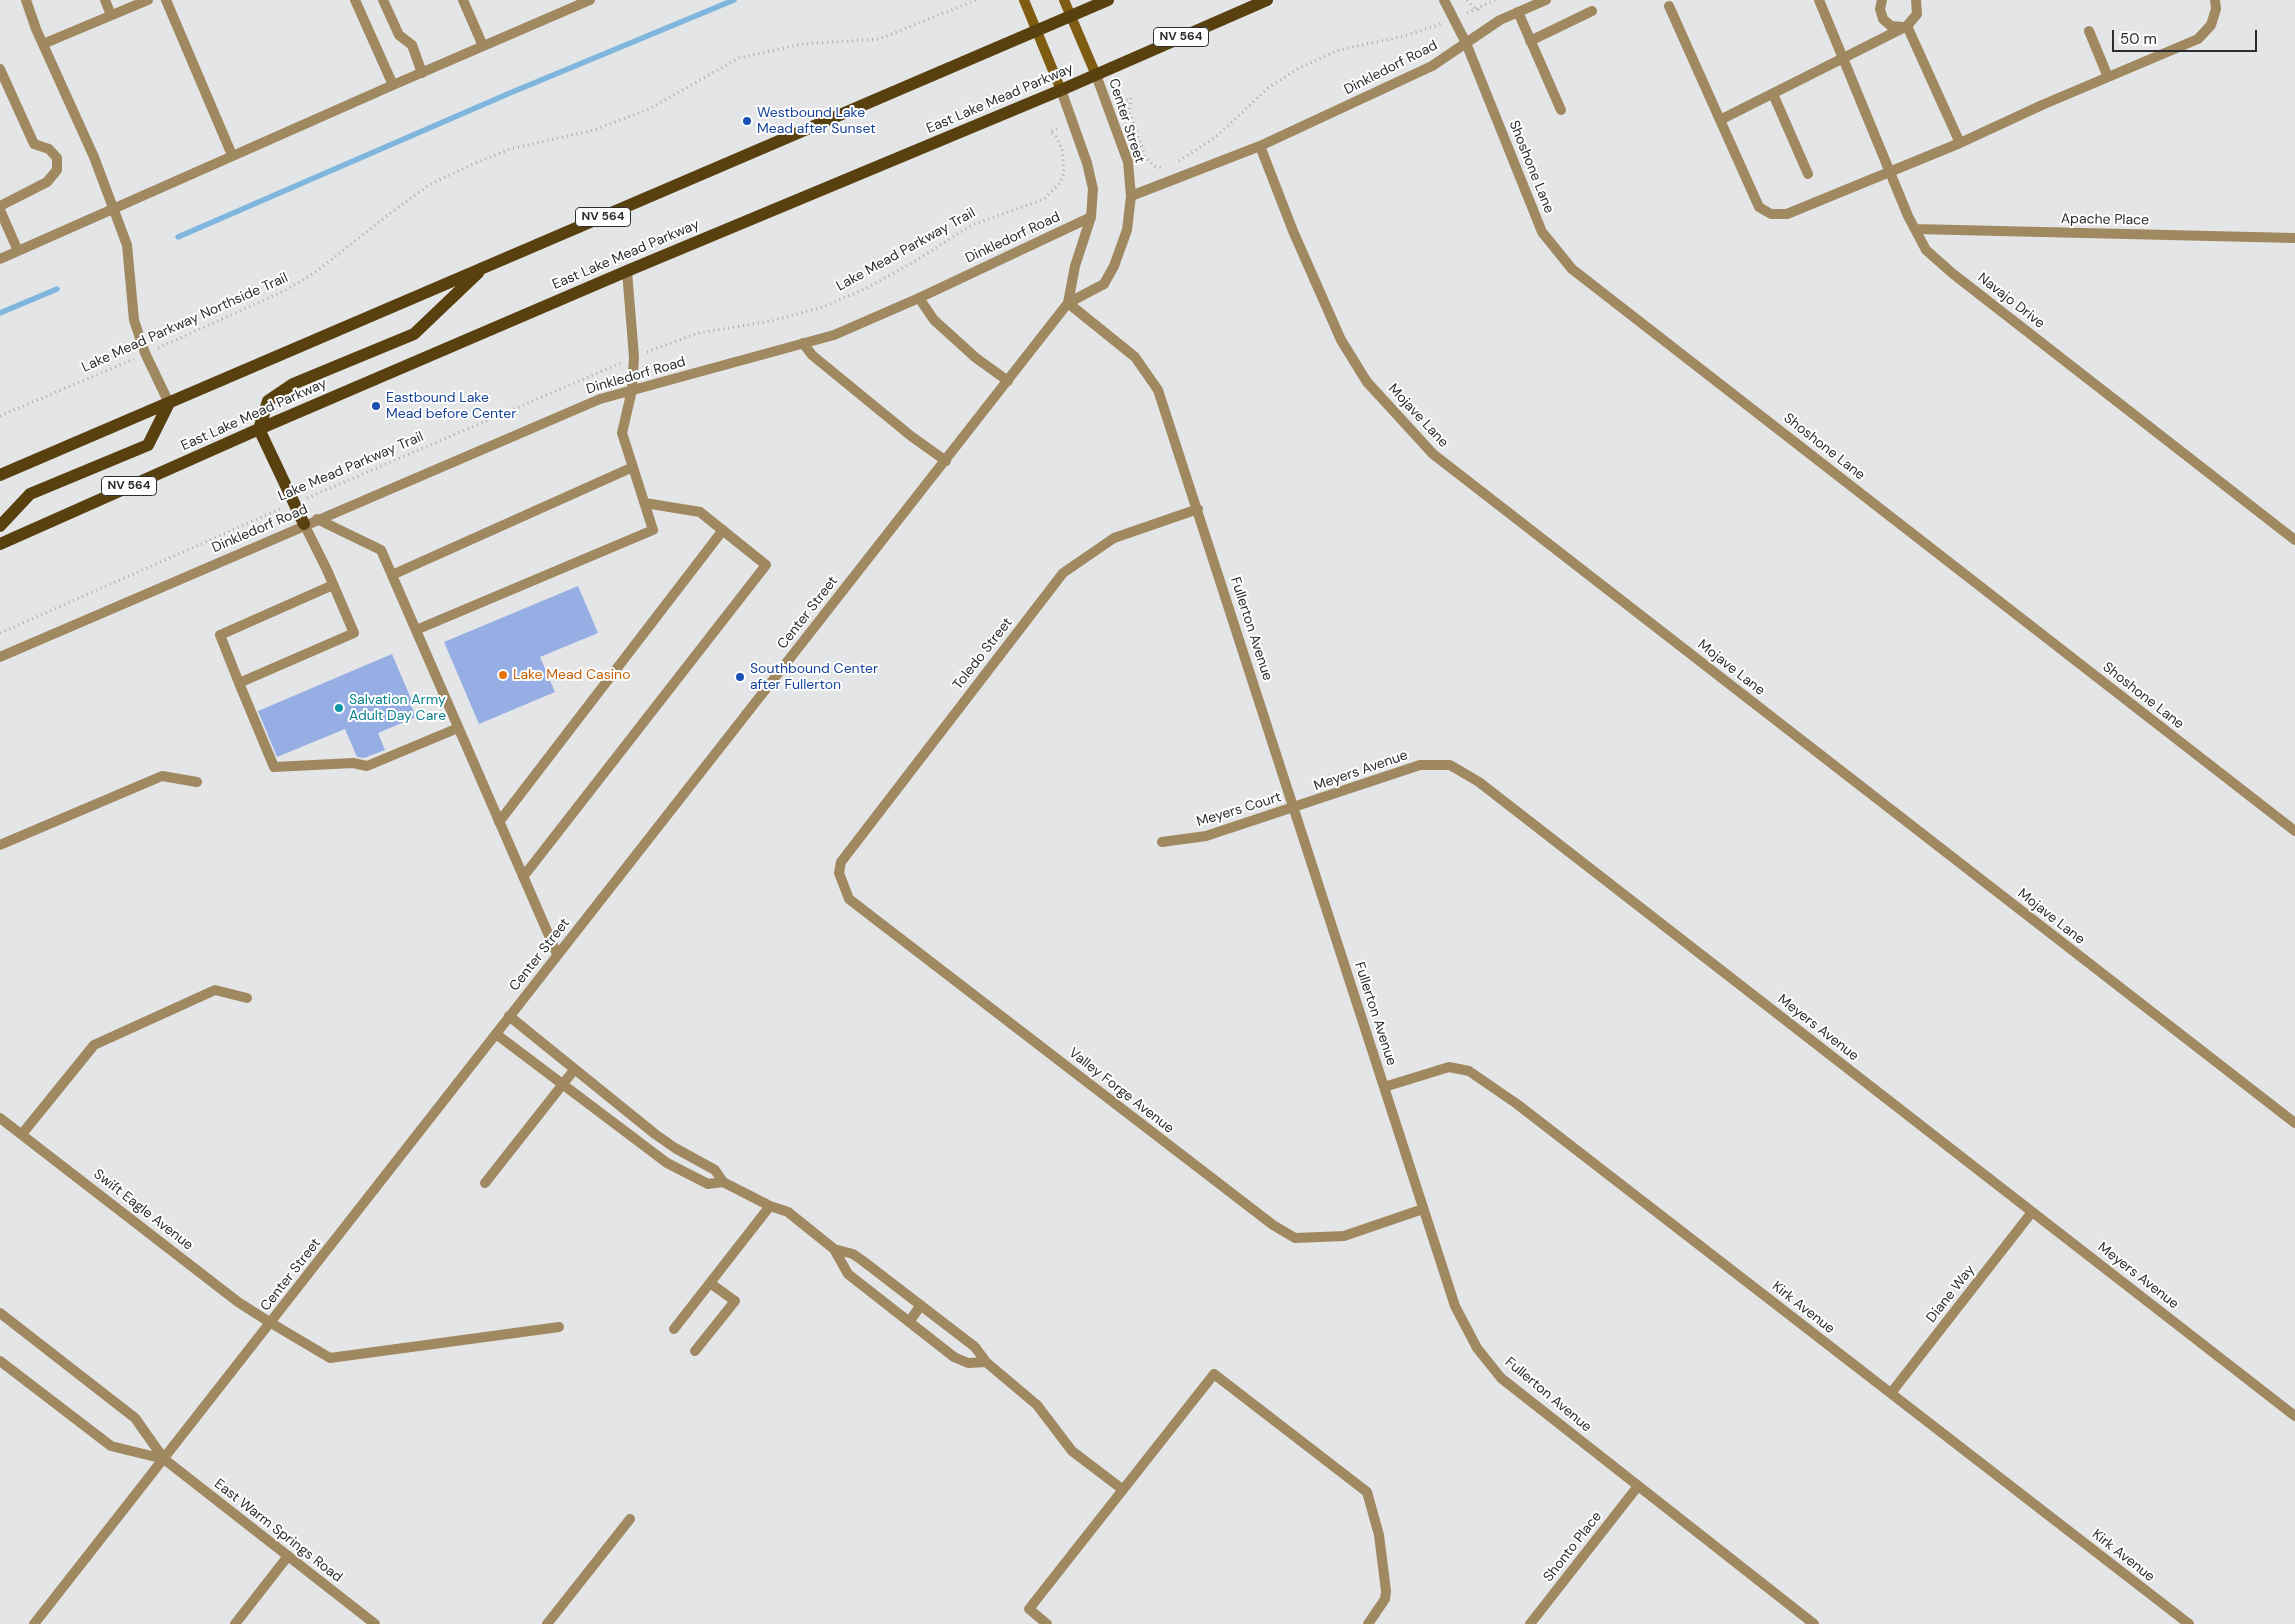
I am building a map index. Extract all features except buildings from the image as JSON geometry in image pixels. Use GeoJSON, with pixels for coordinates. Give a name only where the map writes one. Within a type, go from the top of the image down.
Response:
{"type":"FeatureCollection","features":[{"type":"Feature","properties":{"kind":"main road","name":"Center Street"},"geometry":{"type":"LineString","coordinates":[[1024,0],[1061,90]]}},
{"type":"Feature","properties":{"kind":"main road","name":"Center Street"},"geometry":{"type":"LineString","coordinates":[[1064,0],[1096,75]]}},
{"type":"Feature","properties":{"kind":"main road","name":"NV 564"},"geometry":{"type":"LineString","coordinates":[[0,475],[1108,0]]}},
{"type":"Feature","properties":{"kind":"main road","name":"East Lake Mead Parkway"},"geometry":{"type":"LineString","coordinates":[[0,544],[259,429],[627,271],[1061,90],[1266,0]]}},
{"type":"Feature","properties":{"kind":"main road"},"geometry":{"type":"LineString","coordinates":[[304,524],[259,429],[268,401],[293,384],[414,334],[483,268]]}},
{"type":"Feature","properties":{"kind":"main road"},"geometry":{"type":"LineString","coordinates":[[0,526],[30,494],[148,445],[169,403]]}},
{"type":"Feature","properties":{"kind":"street"},"geometry":{"type":"LineString","coordinates":[[26,0],[43,44],[94,157],[127,245],[134,320],[146,353],[169,403]]}},
{"type":"Feature","properties":{"kind":"street"},"geometry":{"type":"LineString","coordinates":[[105,0],[111,15]]}},
{"type":"Feature","properties":{"kind":"street"},"geometry":{"type":"LineString","coordinates":[[43,44],[148,0]]}},
{"type":"Feature","properties":{"kind":"street"},"geometry":{"type":"LineString","coordinates":[[166,0],[232,155]]}},
{"type":"Feature","properties":{"kind":"street"},"geometry":{"type":"LineString","coordinates":[[355,0],[393,85]]}},
{"type":"Feature","properties":{"kind":"street"},"geometry":{"type":"LineString","coordinates":[[383,0],[399,36],[412,46],[422,73]]}},
{"type":"Feature","properties":{"kind":"street"},"geometry":{"type":"LineString","coordinates":[[463,0],[482,46]]}},
{"type":"Feature","properties":{"kind":"street"},"geometry":{"type":"LineString","coordinates":[[0,259],[232,155],[590,0]]}},
{"type":"Feature","properties":{"kind":"street","name":"Shoshone Lane"},"geometry":{"type":"LineString","coordinates":[[1444,0],[1452,19],[1466,43],[1542,232],[1572,269],[2295,831]]}},
{"type":"Feature","properties":{"kind":"street","name":"Dinkledorf Road"},"geometry":{"type":"LineString","coordinates":[[1131,196],[1260,146],[1432,66],[1500,20],[1546,0]]}},
{"type":"Feature","properties":{"kind":"street","name":"Navajo Drive"},"geometry":{"type":"LineString","coordinates":[[1819,0],[1890,173],[1926,250],[1952,273],[2295,540]]}},
{"type":"Feature","properties":{"kind":"street"},"geometry":{"type":"LineString","coordinates":[[1882,0],[1880,14],[1887,23],[1896,27],[1907,26]]}},
{"type":"Feature","properties":{"kind":"street"},"geometry":{"type":"LineString","coordinates":[[1720,120],[1843,60],[1907,26],[1917,14],[1916,0]]}},
{"type":"Feature","properties":{"kind":"street"},"geometry":{"type":"LineString","coordinates":[[1669,6],[1759,207],[1771,214],[1787,214],[1890,173],[2042,105],[2198,39],[2211,25],[2216,9],[2215,0]]}},
{"type":"Feature","properties":{"kind":"street"},"geometry":{"type":"LineString","coordinates":[[1530,41],[1592,11]]}},
{"type":"Feature","properties":{"kind":"street"},"geometry":{"type":"LineString","coordinates":[[1518,12],[1561,110]]}},
{"type":"Feature","properties":{"kind":"street"},"geometry":{"type":"LineString","coordinates":[[1907,26],[1960,143]]}},
{"type":"Feature","properties":{"kind":"street"},"geometry":{"type":"LineString","coordinates":[[2089,31],[2108,78]]}},
{"type":"Feature","properties":{"kind":"street"},"geometry":{"type":"LineString","coordinates":[[0,69],[34,144],[49,149],[57,158],[58,170],[47,182],[0,208],[18,251]]}},
{"type":"Feature","properties":{"kind":"street","name":"Center Street"},"geometry":{"type":"LineString","coordinates":[[34,1624],[1068,303],[1104,284],[1114,266],[1127,230],[1131,196],[1128,162],[1096,75]]}},
{"type":"Feature","properties":{"kind":"street","name":"Center Street"},"geometry":{"type":"LineString","coordinates":[[1061,90],[1074,122],[1093,190],[1091,216],[1075,266],[1068,303]]}},
{"type":"Feature","properties":{"kind":"street"},"geometry":{"type":"LineString","coordinates":[[1773,94],[1808,174]]}},
{"type":"Feature","properties":{"kind":"street","name":"Mojave Lane"},"geometry":{"type":"LineString","coordinates":[[1260,146],[1293,231],[1341,340],[1367,382],[1433,454],[2295,1123]]}},
{"type":"Feature","properties":{"kind":"street","name":"Dinkledorf Road"},"geometry":{"type":"LineString","coordinates":[[0,657],[304,524],[600,399],[834,335],[919,298],[1091,216]]}},
{"type":"Feature","properties":{"kind":"street","name":"Apache Place"},"geometry":{"type":"LineString","coordinates":[[1915,229],[2295,238]]}},
{"type":"Feature","properties":{"kind":"street"},"geometry":{"type":"LineString","coordinates":[[416,630],[653,530],[622,433],[632,390],[634,357],[627,271]]}},
{"type":"Feature","properties":{"kind":"street"},"geometry":{"type":"LineString","coordinates":[[919,298],[934,320],[976,358],[1008,381]]}},
{"type":"Feature","properties":{"kind":"street","name":"Fullerton Avenue"},"geometry":{"type":"LineString","coordinates":[[1068,303],[1135,357],[1158,390],[1455,1306],[1477,1348],[1501,1378],[1814,1624]]}},
{"type":"Feature","properties":{"kind":"street"},"geometry":{"type":"LineString","coordinates":[[803,343],[812,355],[911,436],[946,461]]}},
{"type":"Feature","properties":{"kind":"street"},"geometry":{"type":"LineString","coordinates":[[392,575],[633,467]]}},
{"type":"Feature","properties":{"kind":"street"},"geometry":{"type":"LineString","coordinates":[[522,877],[766,565],[700,512],[645,503]]}},
{"type":"Feature","properties":{"kind":"street","name":"Toledo Street"},"geometry":{"type":"LineString","coordinates":[[839,873],[840,862],[1063,573],[1114,538],[1198,509]]}},
{"type":"Feature","properties":{"kind":"street"},"geometry":{"type":"LineString","coordinates":[[317,519],[381,550],[557,954]]}},
{"type":"Feature","properties":{"kind":"street"},"geometry":{"type":"LineString","coordinates":[[239,683],[354,633],[304,524]]}},
{"type":"Feature","properties":{"kind":"street"},"geometry":{"type":"LineString","coordinates":[[499,822],[723,530]]}},
{"type":"Feature","properties":{"kind":"street"},"geometry":{"type":"LineString","coordinates":[[333,586],[220,635],[274,767],[353,763],[367,766],[458,728]]}},
{"type":"Feature","properties":{"kind":"street","name":"Meyers Avenue"},"geometry":{"type":"LineString","coordinates":[[1294,808],[1420,765],[1450,765],[1479,782],[2295,1416]]}},
{"type":"Feature","properties":{"kind":"street"},"geometry":{"type":"LineString","coordinates":[[0,845],[162,776],[197,782]]}},
{"type":"Feature","properties":{"kind":"street","name":"Meyers Court"},"geometry":{"type":"LineString","coordinates":[[1162,842],[1206,836],[1294,808]]}},
{"type":"Feature","properties":{"kind":"street","name":"Valley Forge Avenue"},"geometry":{"type":"LineString","coordinates":[[839,873],[849,899],[1273,1226],[1296,1238],[1344,1236],[1423,1209]]}},
{"type":"Feature","properties":{"kind":"street"},"geometry":{"type":"LineString","coordinates":[[22,1134],[94,1045],[215,990],[247,998]]}},
{"type":"Feature","properties":{"kind":"street"},"geometry":{"type":"LineString","coordinates":[[509,1016],[561,1057],[574,1070],[675,1148],[715,1170],[723,1182],[770,1206],[788,1212],[834,1249],[848,1274],[962,1362],[976,1364],[986,1362]]}},
{"type":"Feature","properties":{"kind":"street"},"geometry":{"type":"LineString","coordinates":[[496,1034],[667,1163],[708,1184],[723,1182]]}},
{"type":"Feature","properties":{"kind":"street","name":"Kirk Avenue"},"geometry":{"type":"LineString","coordinates":[[1384,1087],[1449,1067],[1469,1071],[1517,1104],[2189,1624]]}},
{"type":"Feature","properties":{"kind":"street"},"geometry":{"type":"LineString","coordinates":[[485,1183],[574,1070]]}},
{"type":"Feature","properties":{"kind":"street"},"geometry":{"type":"LineString","coordinates":[[623,1130],[634,1117]]}},
{"type":"Feature","properties":{"kind":"street","name":"Swift Eagle Avenue"},"geometry":{"type":"LineString","coordinates":[[0,1118],[238,1302],[330,1358],[559,1327]]}},
{"type":"Feature","properties":{"kind":"street"},"geometry":{"type":"LineString","coordinates":[[674,1329],[770,1206]]}},
{"type":"Feature","properties":{"kind":"street","name":"Diane Way"},"geometry":{"type":"LineString","coordinates":[[1892,1394],[2032,1212]]}},
{"type":"Feature","properties":{"kind":"street"},"geometry":{"type":"LineString","coordinates":[[834,1249],[853,1254],[863,1260],[975,1347],[986,1362],[1037,1405],[1072,1452],[1122,1489]]}},
{"type":"Feature","properties":{"kind":"street"},"geometry":{"type":"LineString","coordinates":[[695,1351],[735,1301],[710,1283]]}},
{"type":"Feature","properties":{"kind":"street"},"geometry":{"type":"LineString","coordinates":[[909,1322],[921,1306]]}},
{"type":"Feature","properties":{"kind":"street","name":"East Warm Springs Road"},"geometry":{"type":"LineString","coordinates":[[0,1313],[135,1418],[164,1459],[375,1624]]}},
{"type":"Feature","properties":{"kind":"street","name":"East Warm Springs Road"},"geometry":{"type":"LineString","coordinates":[[0,1360],[111,1446],[164,1459]]}},
{"type":"Feature","properties":{"kind":"street"},"geometry":{"type":"LineString","coordinates":[[1047,1624],[1029,1610],[1214,1374],[1366,1492],[1379,1535],[1386,1591],[1385,1599],[1368,1624]]}},
{"type":"Feature","properties":{"kind":"street","name":"Shonto Place"},"geometry":{"type":"LineString","coordinates":[[1530,1624],[1638,1486]]}},
{"type":"Feature","properties":{"kind":"street"},"geometry":{"type":"LineString","coordinates":[[547,1624],[630,1519]]}},
{"type":"Feature","properties":{"kind":"street"},"geometry":{"type":"LineString","coordinates":[[235,1624],[288,1556]]}},
{"type":"Feature","properties":{"kind":"path","name":"Lake Mead Parkway Northside Trail"},"geometry":{"type":"LineString","coordinates":[[0,416],[286,290],[318,271],[393,211],[430,185],[472,164],[510,149],[594,130],[649,109],[739,58],[802,44],[879,39],[976,0]]}},
{"type":"Feature","properties":{"kind":"path"},"geometry":{"type":"LineString","coordinates":[[1467,0],[1475,9],[1483,11]]}},
{"type":"Feature","properties":{"kind":"path"},"geometry":{"type":"LineString","coordinates":[[1172,166],[1217,136],[1268,88],[1299,68],[1339,50],[1404,36],[1452,19],[1495,0]]}},
{"type":"Feature","properties":{"kind":"path"},"geometry":{"type":"LineString","coordinates":[[1108,108],[1131,98],[1129,111],[1145,156],[1154,166],[1163,168]]}},
{"type":"Feature","properties":{"kind":"path","name":"Lake Mead Parkway Trail"},"geometry":{"type":"LineString","coordinates":[[0,634],[294,503],[673,341],[698,333],[771,320],[823,308],[867,288],[915,261],[972,225],[1044,199],[1060,184],[1064,173],[1062,149],[1056,136],[1050,132],[1074,122]]}},
{"type":"Feature","properties":{"kind":"waterway"},"geometry":{"type":"LineString","coordinates":[[178,237],[510,93],[734,0]]}},
{"type":"Feature","properties":{"kind":"waterway"},"geometry":{"type":"LineString","coordinates":[[0,313],[57,289]]}},
{"type":"Feature","properties":{"kind":"place","name":"Westbound Lake Mead after Sunset"},"geometry":{"type":"Point","coordinates":[747,121]}},
{"type":"Feature","properties":{"kind":"place","name":"Eastbound Lake Mead before Center"},"geometry":{"type":"Point","coordinates":[376,406]}},
{"type":"Feature","properties":{"kind":"place","name":"Lake Mead Casino"},"geometry":{"type":"Point","coordinates":[503,675]}},
{"type":"Feature","properties":{"kind":"place","name":"Southbound Center after Fullerton"},"geometry":{"type":"Point","coordinates":[740,677]}},
{"type":"Feature","properties":{"kind":"place","name":"Salvation Army Adult Day Care"},"geometry":{"type":"Point","coordinates":[339,708]}}]}
